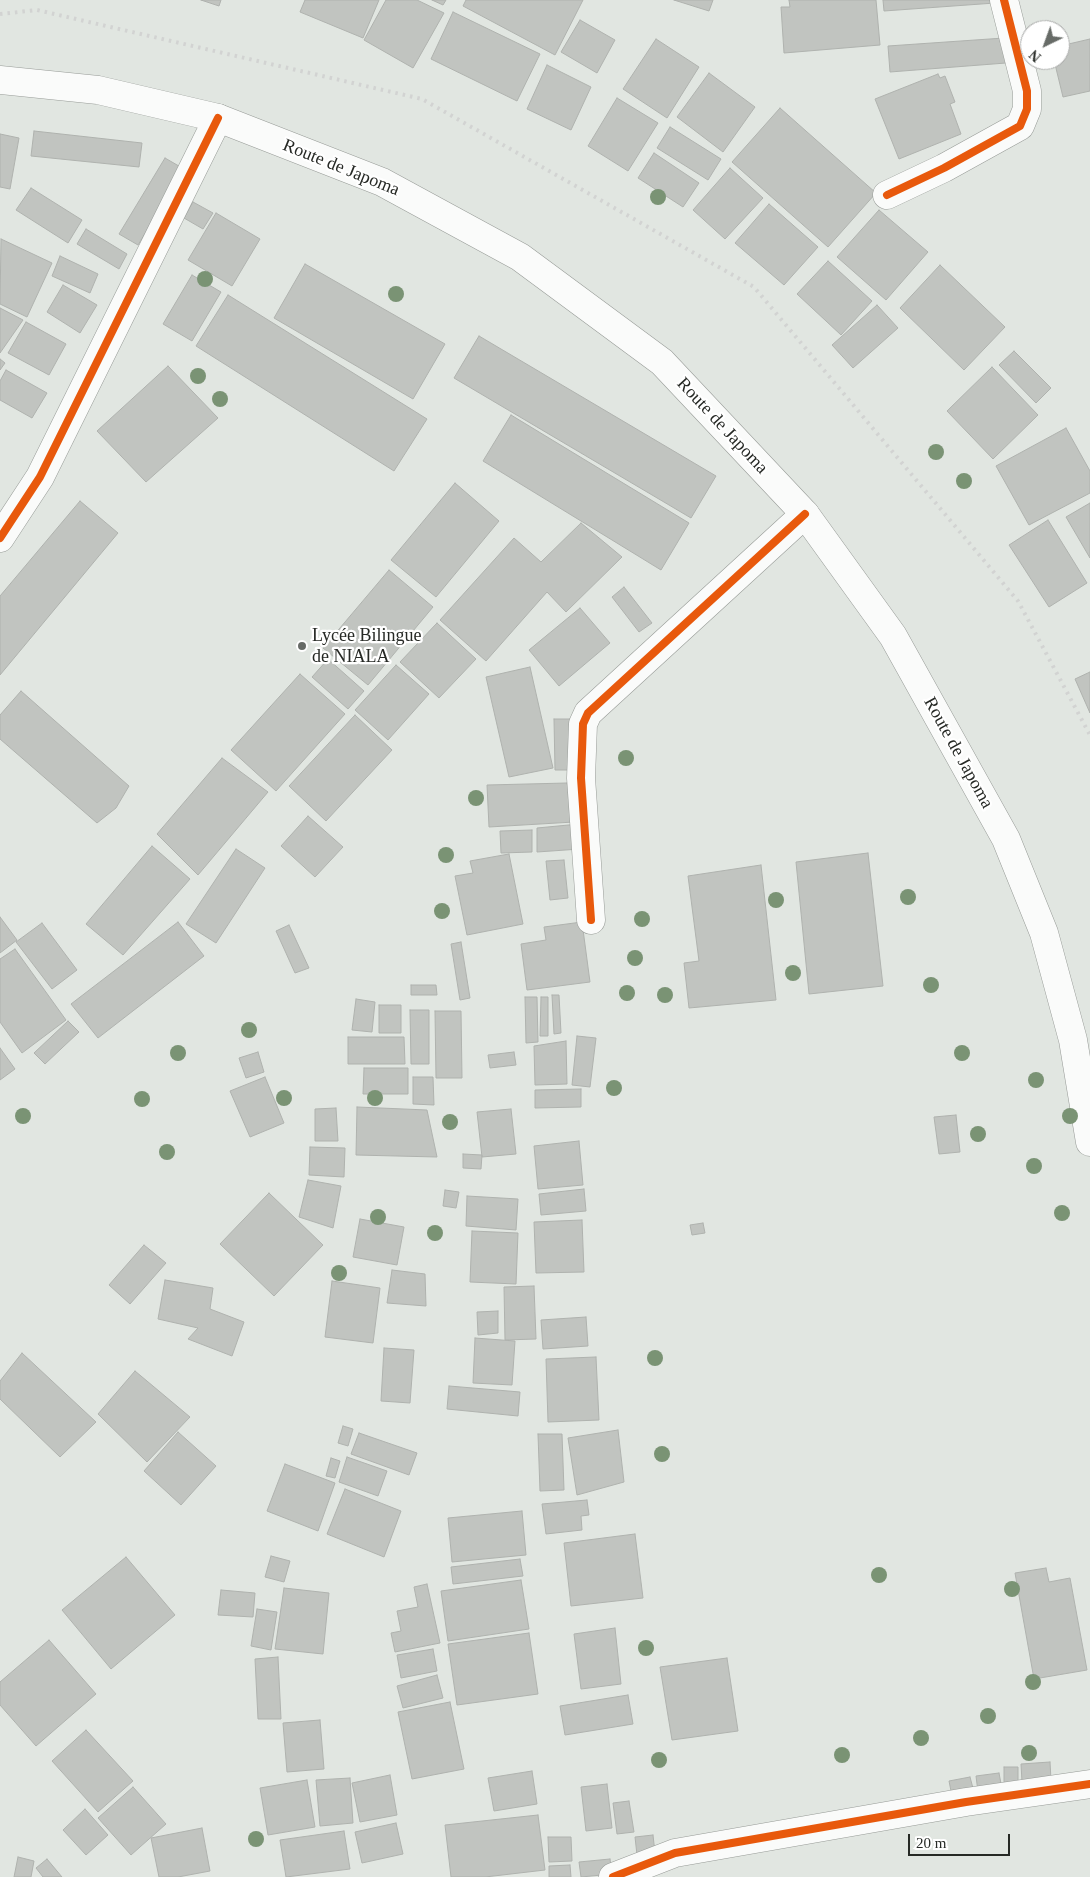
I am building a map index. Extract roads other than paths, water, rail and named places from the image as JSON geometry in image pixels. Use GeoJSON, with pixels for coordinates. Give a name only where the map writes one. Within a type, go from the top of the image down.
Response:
{"type":"FeatureCollection","features":[{"type":"Feature","properties":{"kind":"street"},"geometry":{"type":"LineString","coordinates":[[887,195],[944,168],[1020,126],[1027,109],[1027,91],[1004,0]]}},
{"type":"Feature","properties":{"kind":"street","name":"Route de Japoma"},"geometry":{"type":"LineString","coordinates":[[0,80],[98,90],[218,118],[382,182],[520,257],[662,362],[805,514],[893,636],[1006,839],[1046,942],[1073,1040],[1090,1142]]}},
{"type":"Feature","properties":{"kind":"street"},"geometry":{"type":"LineString","coordinates":[[0,538],[40,477],[218,118]]}},
{"type":"Feature","properties":{"kind":"street"},"geometry":{"type":"LineString","coordinates":[[591,920],[581,778],[583,724],[588,713],[805,514]]}},
{"type":"Feature","properties":{"kind":"street"},"geometry":{"type":"LineString","coordinates":[[614,1877],[675,1853],[956,1804],[1090,1784]]}},
{"type":"Feature","properties":{"kind":"railway"},"geometry":{"type":"LineString","coordinates":[[0,14],[37,10],[422,99],[754,287],[1018,601],[1090,735]]}},
{"type":"Feature","properties":{"kind":"place","name":"Lycée Bilingue de NIALA"},"geometry":{"type":"Point","coordinates":[302,646]}}]}
